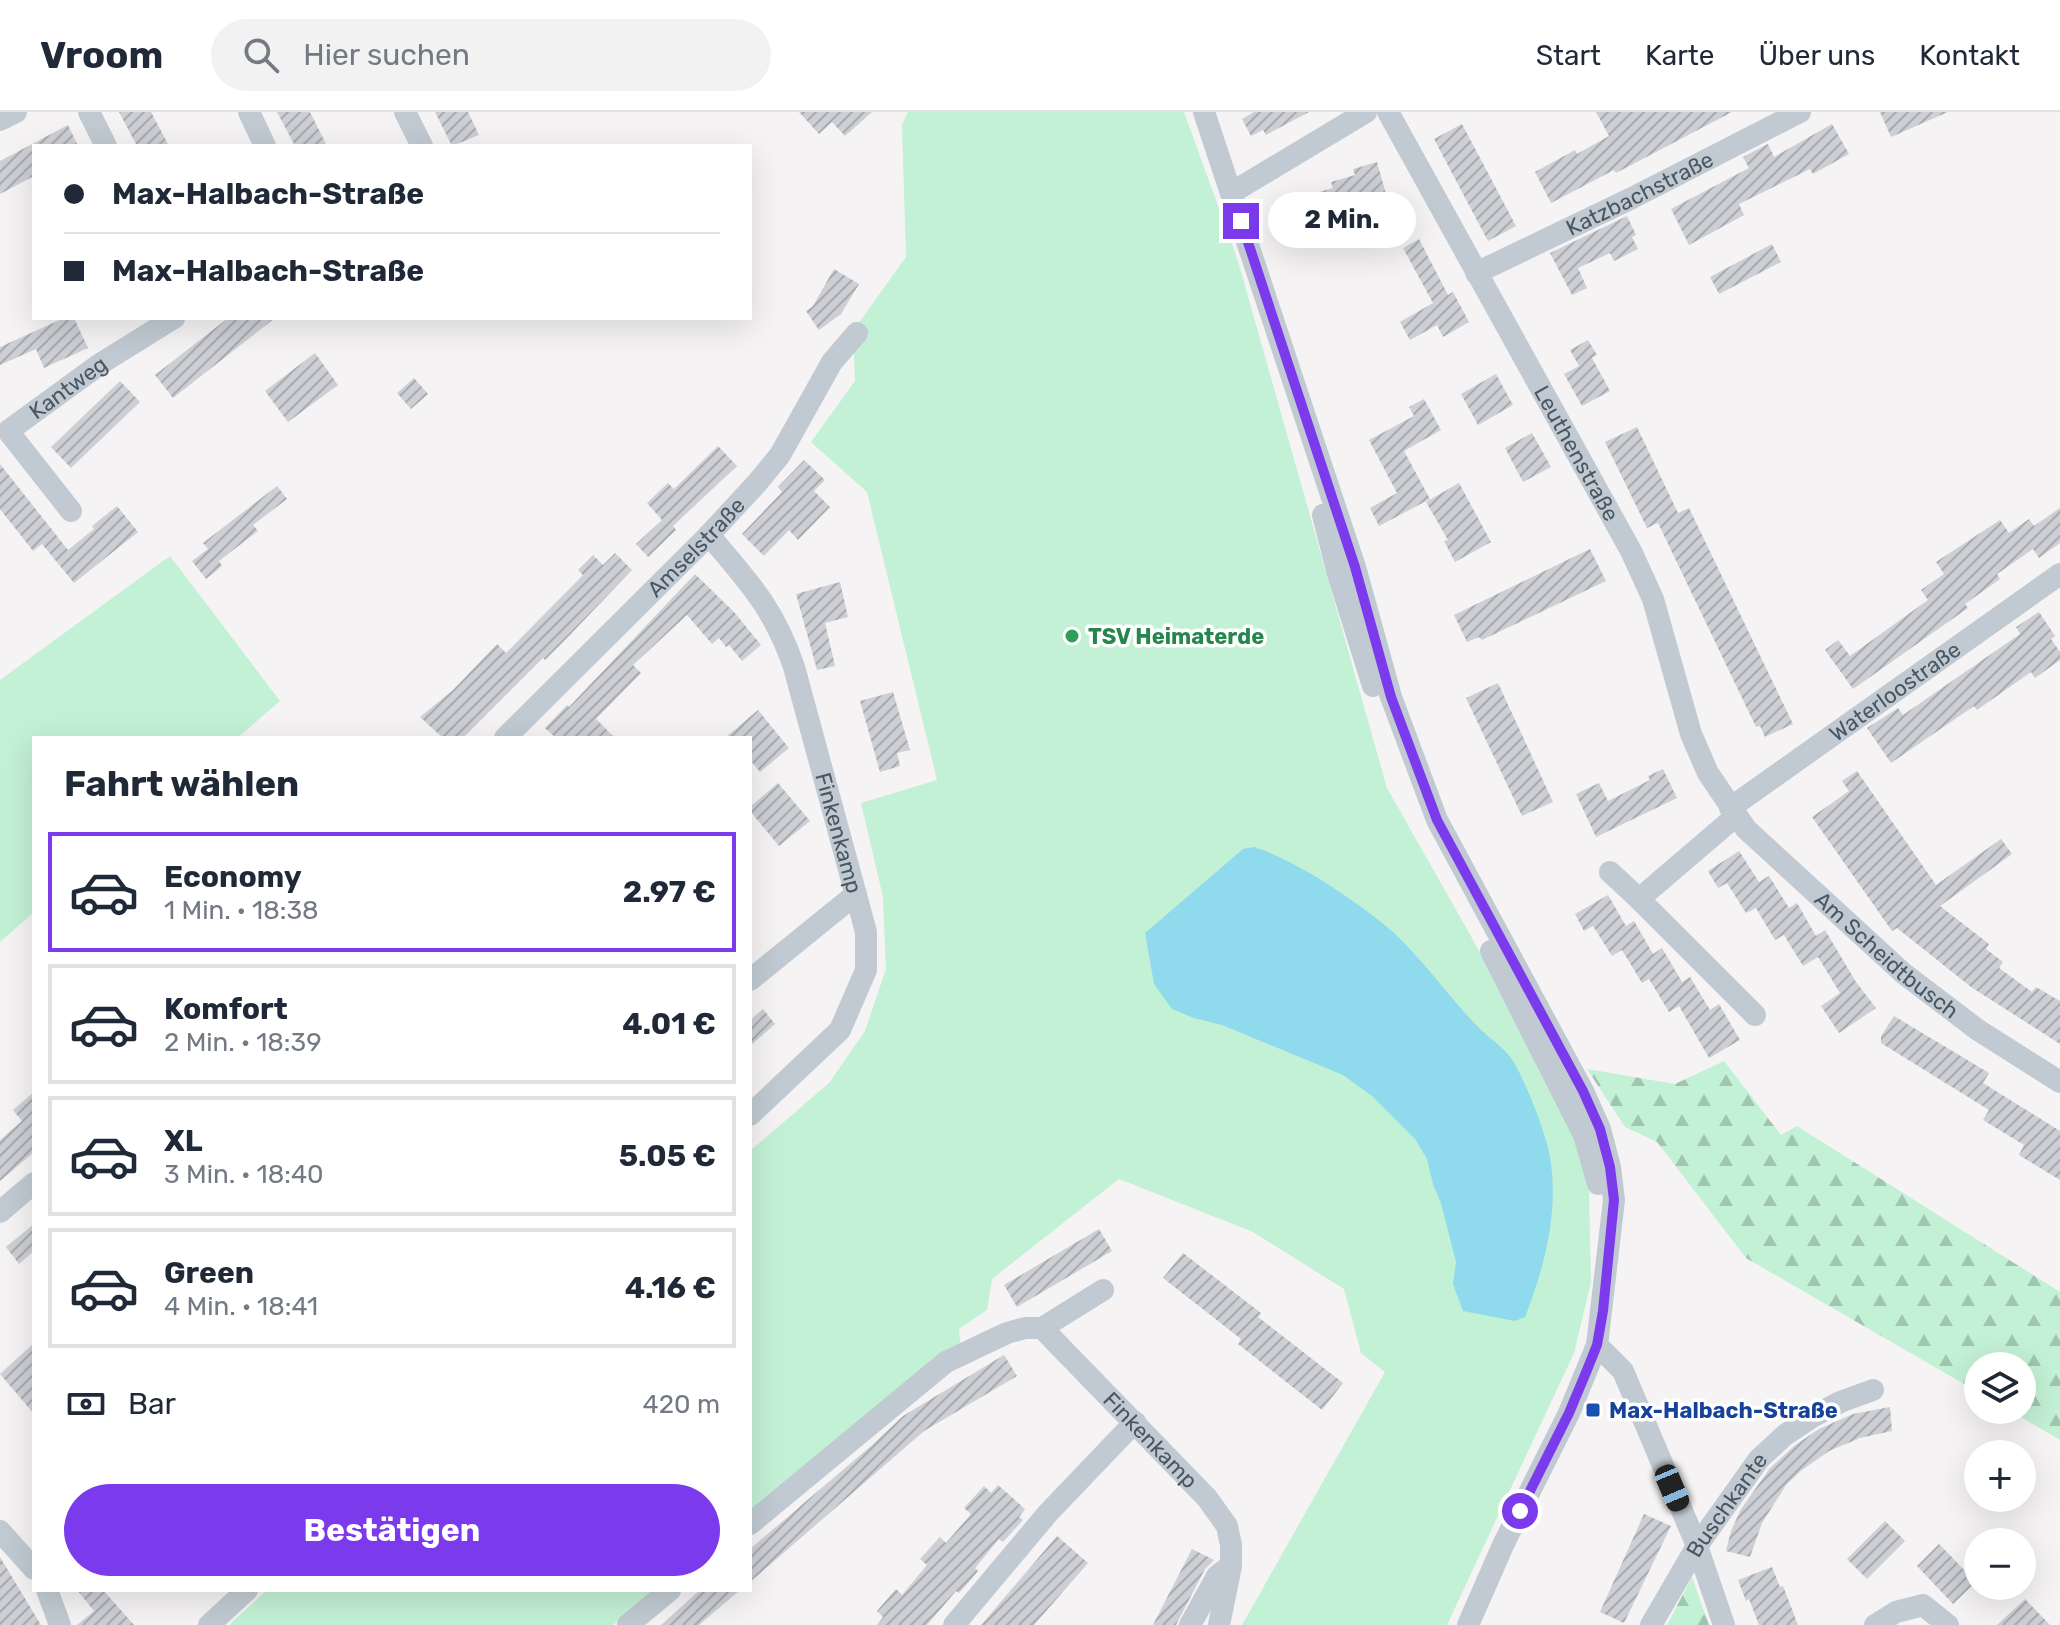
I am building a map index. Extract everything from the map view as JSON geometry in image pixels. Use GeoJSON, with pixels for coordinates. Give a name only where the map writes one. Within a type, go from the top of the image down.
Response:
{"type":"FeatureCollection","features":[{"type":"Feature","properties":{"kind":"street"},"geometry":{"type":"LineString","coordinates":[[0,120],[16,112]]}},
{"type":"Feature","properties":{"kind":"street"},"geometry":{"type":"LineString","coordinates":[[89,112],[105,144]]}},
{"type":"Feature","properties":{"kind":"street"},"geometry":{"type":"LineString","coordinates":[[249,112],[264,144]]}},
{"type":"Feature","properties":{"kind":"street"},"geometry":{"type":"LineString","coordinates":[[405,112],[421,144]]}},
{"type":"Feature","properties":{"kind":"street"},"geometry":{"type":"LineString","coordinates":[[1204,112],[1355,567],[1391,697],[1437,820],[1583,1091],[1600,1129],[1610,1167],[1614,1200],[1597,1345],[1569,1413],[1506,1537],[1468,1625]]}},
{"type":"Feature","properties":{"kind":"street"},"geometry":{"type":"LineString","coordinates":[[1231,193],[1366,112]]}},
{"type":"Feature","properties":{"kind":"street","name":"Leuthenstraße"},"geometry":{"type":"LineString","coordinates":[[1388,112],[1631,551],[1653,599],[1691,734],[1708,773],[1733,812]]}},
{"type":"Feature","properties":{"kind":"street","name":"Katzbachstraße"},"geometry":{"type":"LineString","coordinates":[[1476,273],[1800,112]]}},
{"type":"Feature","properties":{"kind":"street","name":"Kantweg"},"geometry":{"type":"LineString","coordinates":[[71,511],[8,431],[100,364],[171,320]]}},
{"type":"Feature","properties":{"kind":"street","name":"Amselstraße"},"geometry":{"type":"LineString","coordinates":[[507,736],[709,535],[780,455],[832,362],[857,333]]}},
{"type":"Feature","properties":{"kind":"street","name":"Finkenkamp"},"geometry":{"type":"LineString","coordinates":[[709,535],[761,597],[782,633],[866,932],[866,970],[840,1030],[752,1113]]}},
{"type":"Feature","properties":{"kind":"street","name":"Waterloostraße"},"geometry":{"type":"LineString","coordinates":[[1639,899],[1733,812],[2060,574]]}},
{"type":"Feature","properties":{"kind":"street","name":"Am Scheidtbusch"},"geometry":{"type":"LineString","coordinates":[[1733,812],[1746,829],[1903,973],[1978,1030],[2060,1082]]}},
{"type":"Feature","properties":{"kind":"street"},"geometry":{"type":"LineString","coordinates":[[1610,872],[1755,1015]]}},
{"type":"Feature","properties":{"kind":"street"},"geometry":{"type":"LineString","coordinates":[[752,978],[856,894]]}},
{"type":"Feature","properties":{"kind":"street"},"geometry":{"type":"LineString","coordinates":[[0,1212],[32,1185]]}},
{"type":"Feature","properties":{"kind":"street"},"geometry":{"type":"LineString","coordinates":[[752,1522],[946,1362],[1007,1333],[1042,1328],[1103,1290]]}},
{"type":"Feature","properties":{"kind":"street","name":"Finkenkamp"},"geometry":{"type":"LineString","coordinates":[[1042,1328],[1207,1498],[1227,1526],[1231,1566],[1219,1625]]}},
{"type":"Feature","properties":{"kind":"street"},"geometry":{"type":"LineString","coordinates":[[1597,1345],[1623,1371],[1697,1546],[1724,1625]]}},
{"type":"Feature","properties":{"kind":"street","name":"Buschkante"},"geometry":{"type":"LineString","coordinates":[[1651,1625],[1697,1546],[1759,1459],[1785,1435],[1840,1402],[1873,1390]]}},
{"type":"Feature","properties":{"kind":"street"},"geometry":{"type":"LineString","coordinates":[[954,1625],[1048,1513],[1135,1422]]}},
{"type":"Feature","properties":{"kind":"street"},"geometry":{"type":"LineString","coordinates":[[0,1531],[32,1567]]}},
{"type":"Feature","properties":{"kind":"street"},"geometry":{"type":"LineString","coordinates":[[1190,1625],[1217,1576],[1231,1566]]}},
{"type":"Feature","properties":{"kind":"street"},"geometry":{"type":"LineString","coordinates":[[48,1592],[60,1625]]}},
{"type":"Feature","properties":{"kind":"street"},"geometry":{"type":"LineString","coordinates":[[209,1625],[245,1592]]}},
{"type":"Feature","properties":{"kind":"street"},"geometry":{"type":"LineString","coordinates":[[628,1625],[668,1592]]}},
{"type":"Feature","properties":{"kind":"street"},"geometry":{"type":"LineString","coordinates":[[1875,1625],[1896,1612],[1923,1605],[1948,1625]]}},
{"type":"Feature","properties":{"kind":"green space"},"geometry":{"type":"Polygon","coordinates":[[[908,112],[1184,112],[1238,261],[1387,788],[1588,1143],[1591,1282],[1574,1353],[1447,1625],[1242,1625],[1385,1372],[1361,1353],[1344,1289],[1253,1232],[1119,1179],[992,1279],[987,1310],[959,1329],[961,1347],[752,1513],[752,1149],[829,1083],[865,1031],[886,969],[883,897],[861,803],[937,780],[867,492],[811,442],[855,381],[853,331],[906,257],[902,125],[908,112]]]}},
{"type":"Feature","properties":{"kind":"green space"},"geometry":{"type":"Polygon","coordinates":[[[170,556],[280,701],[239,736],[32,736],[32,914],[0,942],[0,680],[170,556]]]}},
{"type":"Feature","properties":{"kind":"green space"},"geometry":{"type":"Polygon","coordinates":[[[1724,1061],[1781,1135],[1797,1126],[2060,1292],[2060,1440],[2033,1424],[2036,1424],[2036,1352],[1964,1352],[1964,1384],[1746,1258],[1657,1142],[1625,1127],[1587,1069],[1675,1084],[1724,1061]]]}},
{"type":"Feature","properties":{"kind":"green space"},"geometry":{"type":"Polygon","coordinates":[[[1692,1577],[1709,1625],[1667,1625],[1692,1577]]]}},
{"type":"Feature","properties":{"kind":"green space"},"geometry":{"type":"Polygon","coordinates":[[[265,1592],[652,1592],[613,1625],[229,1625],[265,1592]]]}},
{"type":"Feature","properties":{"kind":"water"},"geometry":{"type":"Polygon","coordinates":[[[1254,847],[1308,872],[1393,932],[1478,1027],[1513,1061],[1524,1081],[1548,1147],[1553,1198],[1539,1278],[1525,1317],[1515,1321],[1463,1311],[1453,1284],[1456,1262],[1427,1159],[1415,1139],[1372,1096],[1343,1075],[1222,1025],[1172,1009],[1154,984],[1145,933],[1243,849],[1254,847]]]}},
{"type":"Feature","properties":{"kind":"building"},"geometry":{"type":"Polygon","coordinates":[[[119,112],[151,112],[168,144],[136,144],[119,112]]]}},
{"type":"Feature","properties":{"kind":"building"},"geometry":{"type":"Polygon","coordinates":[[[277,112],[310,112],[326,144],[294,144],[277,112]]]}},
{"type":"Feature","properties":{"kind":"building"},"geometry":{"type":"Polygon","coordinates":[[[435,112],[468,112],[479,135],[451,144],[435,112]]]}},
{"type":"Feature","properties":{"kind":"building"},"geometry":{"type":"Polygon","coordinates":[[[799,112],[872,112],[845,136],[832,122],[819,134],[799,112]]]}},
{"type":"Feature","properties":{"kind":"building"},"geometry":{"type":"Polygon","coordinates":[[[1254,112],[1309,112],[1266,135],[1263,130],[1251,136],[1242,119],[1254,112]]]}},
{"type":"Feature","properties":{"kind":"building"},"geometry":{"type":"Polygon","coordinates":[[[1596,112],[1732,112],[1551,203],[1535,172],[1609,136],[1596,112]]]}},
{"type":"Feature","properties":{"kind":"building"},"geometry":{"type":"Polygon","coordinates":[[[1880,112],[1948,112],[1891,137],[1880,112]]]}},
{"type":"Feature","properties":{"kind":"building"},"geometry":{"type":"Polygon","coordinates":[[[1462,124],[1516,226],[1488,241],[1434,139],[1462,124]]]}},
{"type":"Feature","properties":{"kind":"building"},"geometry":{"type":"Polygon","coordinates":[[[1832,124],[1849,154],[1813,174],[1810,169],[1739,204],[1744,215],[1689,245],[1671,209],[1749,168],[1743,157],[1768,144],[1774,157],[1832,124]]]}},
{"type":"Feature","properties":{"kind":"building"},"geometry":{"type":"Polygon","coordinates":[[[68,125],[77,144],[32,144],[68,125]]]}},
{"type":"Feature","properties":{"kind":"building"},"geometry":{"type":"Polygon","coordinates":[[[32,144],[32,177],[0,194],[0,161],[32,144]]]}},
{"type":"Feature","properties":{"kind":"building"},"geometry":{"type":"Polygon","coordinates":[[[1377,162],[1386,194],[1362,201],[1364,207],[1341,214],[1342,220],[1318,227],[1320,232],[1296,239],[1287,207],[1311,200],[1309,195],[1333,188],[1331,182],[1355,175],[1353,169],[1377,162]]]}},
{"type":"Feature","properties":{"kind":"building"},"geometry":{"type":"Polygon","coordinates":[[[1627,216],[1636,235],[1632,237],[1638,249],[1614,261],[1610,253],[1578,268],[1587,288],[1572,295],[1550,253],[1627,216]]]}},
{"type":"Feature","properties":{"kind":"building"},"geometry":{"type":"Polygon","coordinates":[[[1419,239],[1448,295],[1453,292],[1469,322],[1443,337],[1437,325],[1410,340],[1400,322],[1433,303],[1403,248],[1419,239]]]}},
{"type":"Feature","properties":{"kind":"building"},"geometry":{"type":"Polygon","coordinates":[[[1772,244],[1781,262],[1719,294],[1710,277],[1772,244]]]}},
{"type":"Feature","properties":{"kind":"building"},"geometry":{"type":"Polygon","coordinates":[[[834,269],[859,284],[841,314],[819,330],[806,311],[813,306],[834,269]]]}},
{"type":"Feature","properties":{"kind":"building"},"geometry":{"type":"Polygon","coordinates":[[[60,320],[75,320],[88,348],[44,368],[36,349],[0,365],[0,347],[60,320]]]}},
{"type":"Feature","properties":{"kind":"building"},"geometry":{"type":"Polygon","coordinates":[[[225,320],[272,320],[173,398],[155,375],[225,320]]]}},
{"type":"Feature","properties":{"kind":"building"},"geometry":{"type":"Polygon","coordinates":[[[1588,340],[1597,355],[1585,362],[1592,358],[1610,391],[1582,406],[1564,374],[1579,366],[1570,350],[1588,340]]]}},
{"type":"Feature","properties":{"kind":"building"},"geometry":{"type":"Polygon","coordinates":[[[315,353],[338,385],[288,422],[265,391],[315,353]]]}},
{"type":"Feature","properties":{"kind":"building"},"geometry":{"type":"Polygon","coordinates":[[[1496,374],[1513,405],[1478,425],[1461,394],[1496,374]]]}},
{"type":"Feature","properties":{"kind":"building"},"geometry":{"type":"Polygon","coordinates":[[[414,378],[428,394],[411,409],[397,393],[414,378]]]}},
{"type":"Feature","properties":{"kind":"building"},"geometry":{"type":"Polygon","coordinates":[[[120,381],[140,402],[71,468],[51,447],[120,381]]]}},
{"type":"Feature","properties":{"kind":"building"},"geometry":{"type":"Polygon","coordinates":[[[1424,399],[1441,430],[1404,451],[1430,499],[1379,526],[1370,508],[1397,493],[1369,440],[1414,416],[1409,407],[1424,399]]]}},
{"type":"Feature","properties":{"kind":"building"},"geometry":{"type":"Polygon","coordinates":[[[1637,427],[1678,513],[1689,508],[1793,724],[1765,737],[1760,726],[1756,727],[1658,523],[1647,528],[1605,442],[1637,427]]]}},
{"type":"Feature","properties":{"kind":"building"},"geometry":{"type":"Polygon","coordinates":[[[1532,433],[1551,467],[1523,482],[1505,448],[1532,433]]]}},
{"type":"Feature","properties":{"kind":"building"},"geometry":{"type":"Polygon","coordinates":[[[718,446],[737,466],[673,526],[676,530],[648,557],[636,544],[662,520],[647,503],[668,483],[674,489],[718,446]]]}},
{"type":"Feature","properties":{"kind":"building"},"geometry":{"type":"Polygon","coordinates":[[[804,460],[825,480],[814,491],[830,507],[798,540],[789,530],[764,556],[742,534],[782,492],[778,487],[804,460]]]}},
{"type":"Feature","properties":{"kind":"building"},"geometry":{"type":"Polygon","coordinates":[[[0,464],[68,550],[117,506],[138,532],[74,583],[42,544],[33,551],[0,509],[0,464]]]}},
{"type":"Feature","properties":{"kind":"building"},"geometry":{"type":"Polygon","coordinates":[[[1459,483],[1491,542],[1455,562],[1444,541],[1448,540],[1426,502],[1459,483]]]}},
{"type":"Feature","properties":{"kind":"building"},"geometry":{"type":"Polygon","coordinates":[[[277,486],[287,499],[253,525],[258,531],[219,561],[222,566],[206,579],[192,561],[208,549],[203,543],[277,486]]]}},
{"type":"Feature","properties":{"kind":"building"},"geometry":{"type":"Polygon","coordinates":[[[2060,508],[2060,543],[2039,558],[2033,549],[1997,574],[2000,579],[1965,604],[1968,608],[1853,689],[1825,650],[1838,640],[1850,656],[1928,600],[1921,590],[1944,574],[1936,562],[2000,520],[2009,533],[2029,519],[2034,526],[2060,508]]]}},
{"type":"Feature","properties":{"kind":"building"},"geometry":{"type":"Polygon","coordinates":[[[1590,549],[1606,581],[1482,640],[1479,637],[1467,642],[1454,615],[1590,549]]]}},
{"type":"Feature","properties":{"kind":"building"},"geometry":{"type":"Polygon","coordinates":[[[615,553],[632,570],[545,660],[543,658],[465,736],[441,736],[420,717],[453,690],[497,644],[506,653],[583,575],[578,570],[593,555],[603,565],[615,553]]]}},
{"type":"Feature","properties":{"kind":"building"},"geometry":{"type":"Polygon","coordinates":[[[695,574],[734,612],[761,645],[742,661],[719,638],[712,644],[687,615],[633,665],[641,673],[596,719],[613,736],[554,736],[545,728],[567,705],[569,707],[695,574]]]}},
{"type":"Feature","properties":{"kind":"building"},"geometry":{"type":"Polygon","coordinates":[[[840,582],[848,617],[825,623],[835,666],[817,670],[796,594],[840,582]]]}},
{"type":"Feature","properties":{"kind":"building"},"geometry":{"type":"Polygon","coordinates":[[[2039,612],[2055,636],[2051,639],[2060,652],[2060,660],[2035,678],[2031,672],[1977,710],[1974,706],[1891,763],[1867,728],[1898,708],[1903,715],[2020,634],[2016,627],[2039,612]]]}},
{"type":"Feature","properties":{"kind":"building"},"geometry":{"type":"Polygon","coordinates":[[[1498,683],[1553,802],[1522,816],[1466,698],[1498,683]]]}},
{"type":"Feature","properties":{"kind":"building"},"geometry":{"type":"Polygon","coordinates":[[[893,692],[910,750],[897,753],[900,766],[880,772],[860,701],[893,692]]]}},
{"type":"Feature","properties":{"kind":"building"},"geometry":{"type":"Polygon","coordinates":[[[758,710],[789,748],[760,772],[752,762],[752,736],[727,736],[758,710]]]}},
{"type":"Feature","properties":{"kind":"building"},"geometry":{"type":"Polygon","coordinates":[[[1663,769],[1677,798],[1596,837],[1576,794],[1599,783],[1608,801],[1650,780],[1648,776],[1663,769]]]}},
{"type":"Feature","properties":{"kind":"building"},"geometry":{"type":"Polygon","coordinates":[[[1857,771],[1936,885],[2001,839],[2012,854],[1940,906],[1989,944],[1986,949],[2003,962],[1999,968],[2032,992],[2036,987],[2060,1001],[2060,1044],[1971,987],[1897,928],[1892,931],[1812,817],[1849,791],[1842,781],[1857,771]]]}},
{"type":"Feature","properties":{"kind":"building"},"geometry":{"type":"Polygon","coordinates":[[[778,783],[810,821],[779,846],[752,813],[752,805],[778,783]]]}},
{"type":"Feature","properties":{"kind":"building"},"geometry":{"type":"Polygon","coordinates":[[[1739,851],[1759,882],[1769,876],[1789,908],[1797,903],[1816,936],[1825,930],[1856,982],[1876,1008],[1839,1033],[1821,1006],[1840,993],[1818,957],[1803,966],[1784,935],[1775,940],[1756,908],[1746,913],[1727,883],[1718,888],[1708,871],[1739,851]]]}},
{"type":"Feature","properties":{"kind":"building"},"geometry":{"type":"Polygon","coordinates":[[[1608,895],[1626,926],[1634,921],[1653,954],[1662,948],[1682,982],[1690,977],[1710,1010],[1719,1004],[1740,1040],[1709,1058],[1679,1006],[1669,1012],[1649,979],[1642,983],[1622,950],[1612,956],[1593,926],[1584,931],[1575,914],[1608,895]]]}},
{"type":"Feature","properties":{"kind":"building"},"geometry":{"type":"Polygon","coordinates":[[[763,1009],[775,1024],[752,1044],[752,1018],[763,1009]]]}},
{"type":"Feature","properties":{"kind":"building"},"geometry":{"type":"Polygon","coordinates":[[[1894,1016],[1989,1073],[1983,1083],[2060,1131],[2060,1180],[2019,1155],[2024,1145],[1983,1120],[1989,1110],[1881,1043],[1881,1036],[1894,1016]]]}},
{"type":"Feature","properties":{"kind":"building"},"geometry":{"type":"Polygon","coordinates":[[[32,1094],[32,1154],[0,1181],[0,1140],[22,1121],[13,1110],[32,1094]]]}},
{"type":"Feature","properties":{"kind":"building"},"geometry":{"type":"Polygon","coordinates":[[[32,1226],[32,1253],[19,1264],[6,1247],[32,1226]]]}},
{"type":"Feature","properties":{"kind":"building"},"geometry":{"type":"Polygon","coordinates":[[[1099,1229],[1112,1251],[1017,1307],[1004,1285],[1099,1229]]]}},
{"type":"Feature","properties":{"kind":"building"},"geometry":{"type":"Polygon","coordinates":[[[1183,1253],[1261,1313],[1258,1317],[1343,1383],[1322,1410],[1238,1344],[1241,1339],[1163,1278],[1183,1253]]]}},
{"type":"Feature","properties":{"kind":"building"},"geometry":{"type":"Polygon","coordinates":[[[32,1345],[32,1412],[0,1374],[32,1345]]]}},
{"type":"Feature","properties":{"kind":"building"},"geometry":{"type":"Polygon","coordinates":[[[1004,1355],[1017,1376],[924,1431],[752,1580],[752,1547],[903,1416],[1004,1355]]]}},
{"type":"Feature","properties":{"kind":"building"},"geometry":{"type":"Polygon","coordinates":[[[1890,1407],[1892,1431],[1860,1438],[1829,1451],[1786,1485],[1762,1523],[1750,1557],[1726,1551],[1741,1509],[1770,1468],[1794,1446],[1819,1429],[1853,1414],[1890,1407]]]}},
{"type":"Feature","properties":{"kind":"building"},"geometry":{"type":"Polygon","coordinates":[[[998,1485],[1025,1509],[1019,1517],[1023,1520],[1003,1542],[999,1539],[975,1568],[978,1571],[969,1582],[959,1593],[956,1591],[927,1625],[877,1625],[883,1617],[877,1611],[896,1589],[902,1595],[927,1565],[920,1559],[940,1537],[946,1543],[971,1514],[964,1508],[984,1486],[991,1493],[998,1485]]]}},
{"type":"Feature","properties":{"kind":"building"},"geometry":{"type":"Polygon","coordinates":[[[1644,1514],[1671,1526],[1624,1623],[1600,1612],[1644,1514]]]}},
{"type":"Feature","properties":{"kind":"building"},"geometry":{"type":"Polygon","coordinates":[[[1885,1521],[1905,1541],[1867,1579],[1847,1559],[1885,1521]]]}},
{"type":"Feature","properties":{"kind":"building"},"geometry":{"type":"Polygon","coordinates":[[[1057,1536],[1088,1563],[1034,1625],[981,1625],[1057,1536]]]}},
{"type":"Feature","properties":{"kind":"building"},"geometry":{"type":"Polygon","coordinates":[[[1939,1544],[1964,1570],[1964,1593],[1953,1604],[1917,1566],[1939,1544]]]}},
{"type":"Feature","properties":{"kind":"building"},"geometry":{"type":"Polygon","coordinates":[[[1192,1549],[1214,1560],[1205,1569],[1176,1625],[1153,1625],[1192,1549]]]}},
{"type":"Feature","properties":{"kind":"building"},"geometry":{"type":"Polygon","coordinates":[[[0,1557],[41,1625],[0,1625],[0,1557]]]}},
{"type":"Feature","properties":{"kind":"building"},"geometry":{"type":"Polygon","coordinates":[[[1772,1567],[1798,1625],[1759,1625],[1749,1599],[1746,1601],[1738,1580],[1772,1567]]]}},
{"type":"Feature","properties":{"kind":"building"},"geometry":{"type":"Polygon","coordinates":[[[79,1592],[105,1592],[134,1625],[77,1625],[94,1611],[79,1592]]]}},
{"type":"Feature","properties":{"kind":"building"},"geometry":{"type":"Polygon","coordinates":[[[698,1592],[738,1592],[699,1625],[661,1625],[698,1592]]]}},
{"type":"Feature","properties":{"kind":"building"},"geometry":{"type":"Polygon","coordinates":[[[2026,1600],[2050,1625],[1997,1625],[2026,1600]]]}},
{"type":"Feature","properties":{"kind":"place","name":"TSV Heimaterde"},"geometry":{"type":"Point","coordinates":[1072,636]}},
{"type":"Feature","properties":{"kind":"place","name":"Max-Halbach-Straße"},"geometry":{"type":"Point","coordinates":[1593,1410]}},
{"type":"Feature","properties":{"kind":"route"},"geometry":{"type":"LineString","coordinates":[[1241,221],[1355,567],[1391,697],[1437,820],[1583,1091],[1600,1129],[1610,1167],[1614,1200],[1597,1345],[1569,1413],[1520,1511]]}}]}
